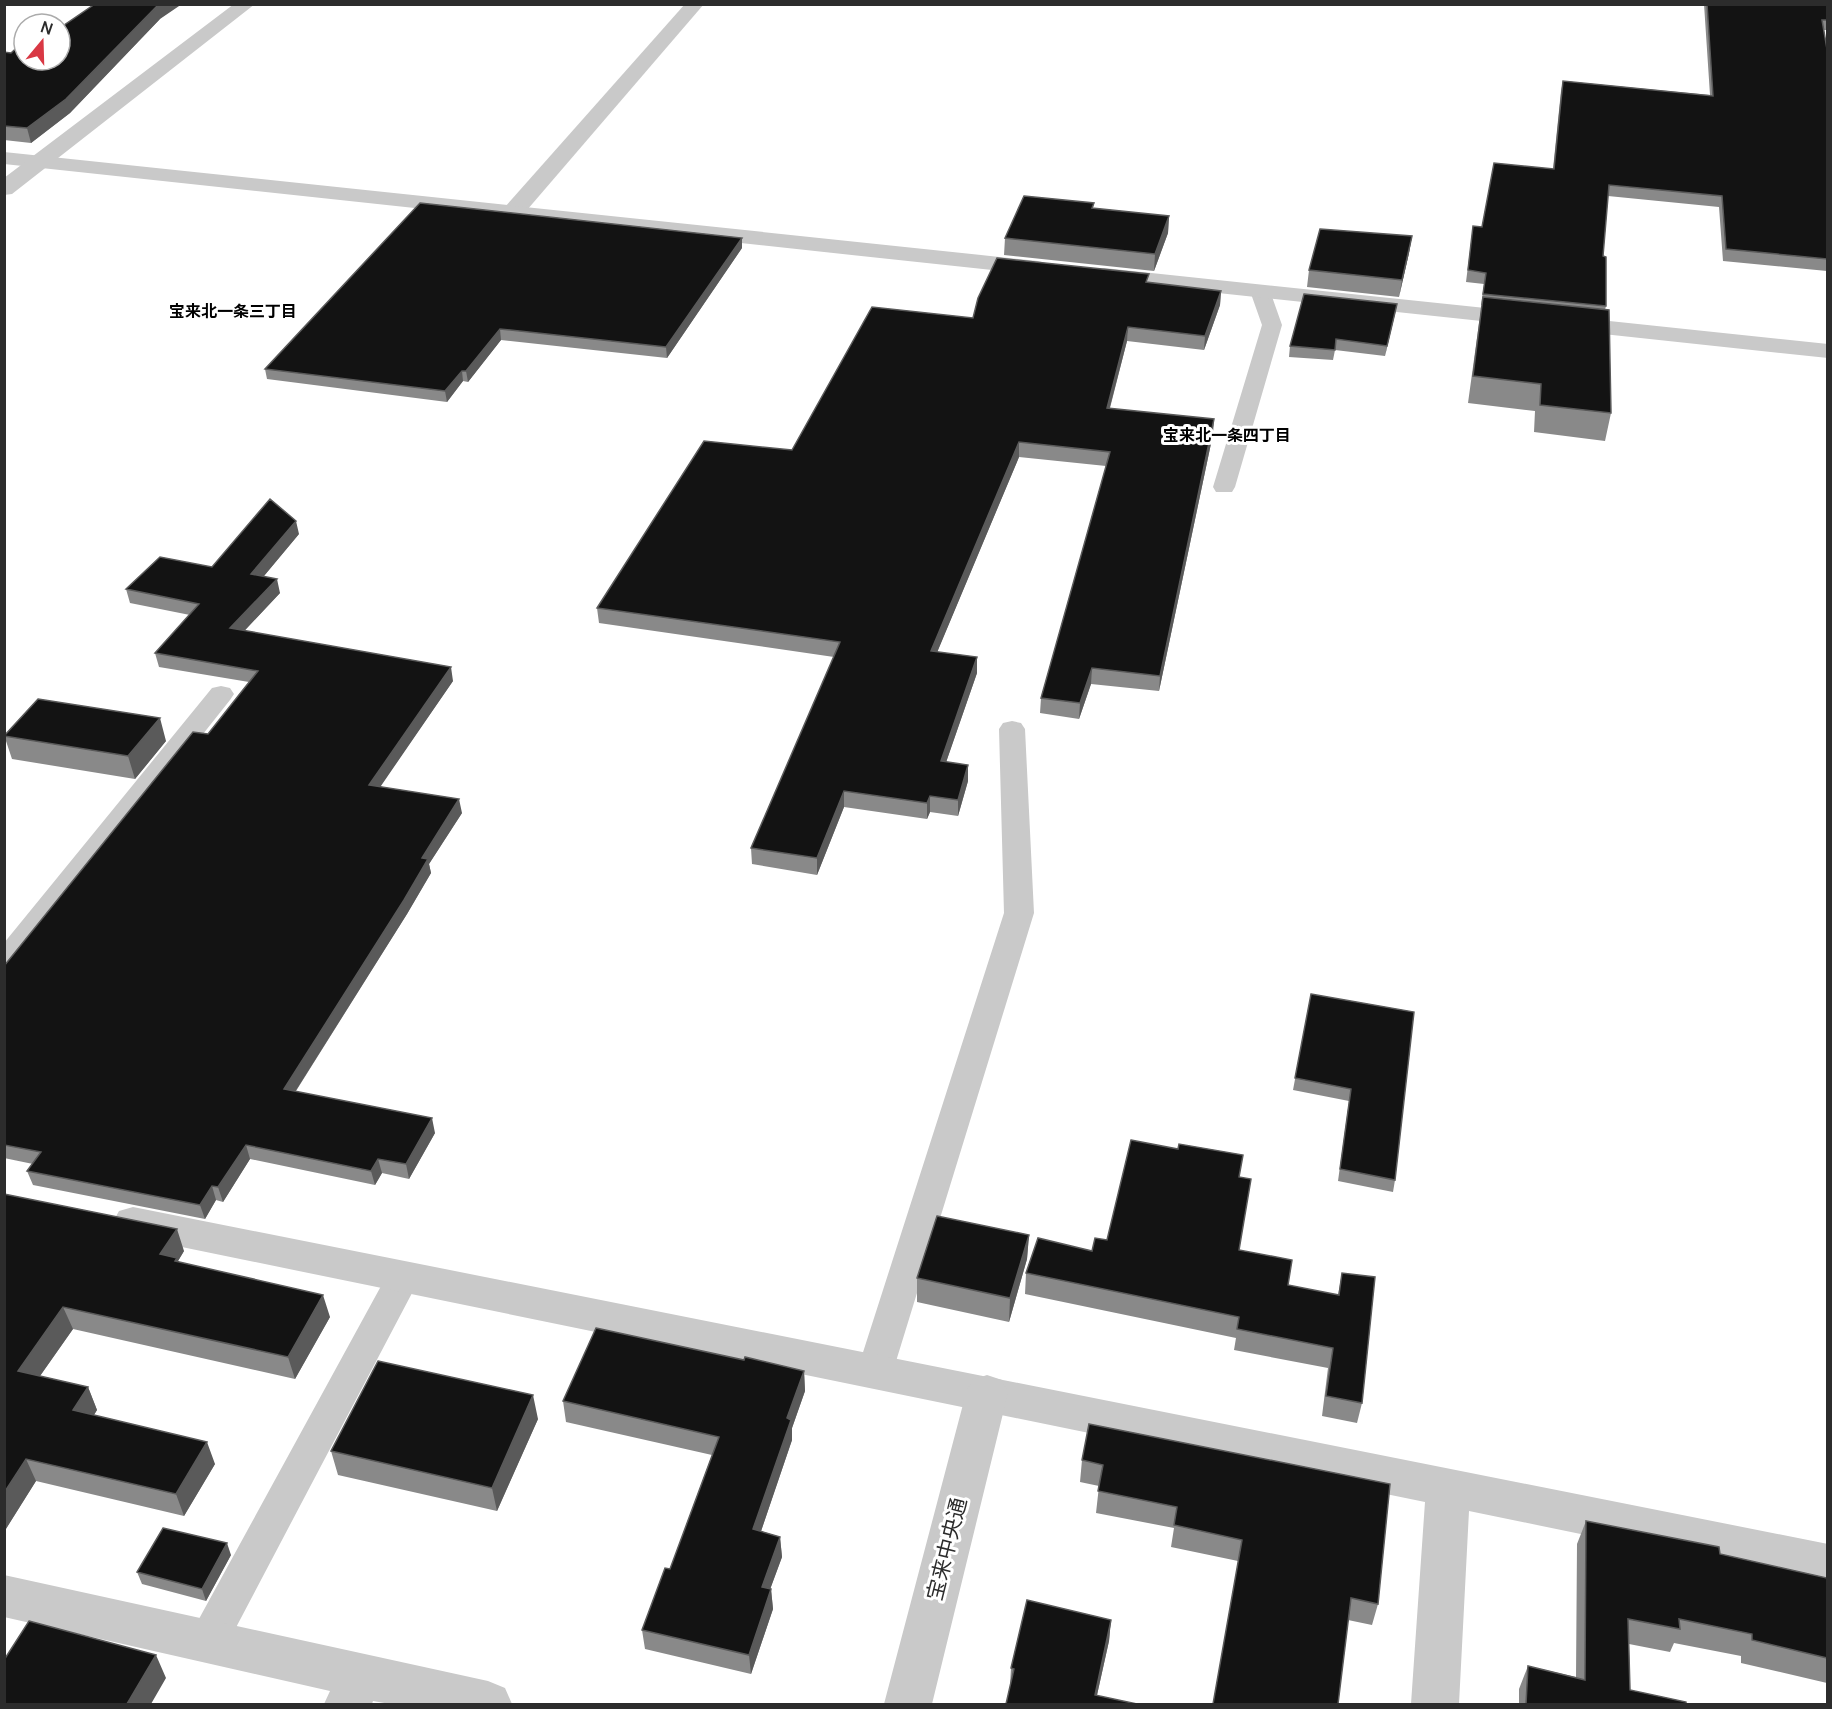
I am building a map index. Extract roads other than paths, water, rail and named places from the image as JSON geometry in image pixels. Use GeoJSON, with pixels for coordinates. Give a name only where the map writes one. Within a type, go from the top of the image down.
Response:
{"type":"FeatureCollection","features":[{"type":"Feature","properties":{"kind":"street"},"geometry":{"type":"LineString","coordinates":[[4,189],[246,4]]}},
{"type":"Feature","properties":{"kind":"street"},"geometry":{"type":"LineString","coordinates":[[513,212],[695,4]]}},
{"type":"Feature","properties":{"kind":"street"},"geometry":{"type":"LineString","coordinates":[[4,158],[1059,270]]}},
{"type":"Feature","properties":{"kind":"street"},"geometry":{"type":"LineString","coordinates":[[1082,272],[1827,351]]}},
{"type":"Feature","properties":{"kind":"street"},"geometry":{"type":"LineString","coordinates":[[99,1215],[1827,1564]]}},
{"type":"Feature","properties":{"kind":"street","name":"宝来中央通"},"geometry":{"type":"LineString","coordinates":[[908,1704],[987,1393]]}},
{"type":"Feature","properties":{"kind":"street"},"geometry":{"type":"LineString","coordinates":[[1436,1704],[1448,1489]]}},
{"type":"Feature","properties":{"kind":"street"},"geometry":{"type":"LineString","coordinates":[[4,1596],[208,1641],[354,1690],[488,1704]]}},
{"type":"Feature","properties":{"kind":"lane"},"geometry":{"type":"LineString","coordinates":[[1224,487],[1272,325],[1260,291]]}},
{"type":"Feature","properties":{"kind":"lane"},"geometry":{"type":"LineString","coordinates":[[4,964],[221,694]]}},
{"type":"Feature","properties":{"kind":"lane"},"geometry":{"type":"LineString","coordinates":[[875,1371],[1019,913],[1012,729]]}},
{"type":"Feature","properties":{"kind":"lane"},"geometry":{"type":"LineString","coordinates":[[208,1641],[404,1276]]}},
{"type":"Feature","properties":{"kind":"district","name":"宝来北一条三丁目"},"geometry":{"type":"Point","coordinates":[233,311]}},
{"type":"Feature","properties":{"kind":"district","name":"宝来北一条四丁目"},"geometry":{"type":"Point","coordinates":[1227,435]}}]}
